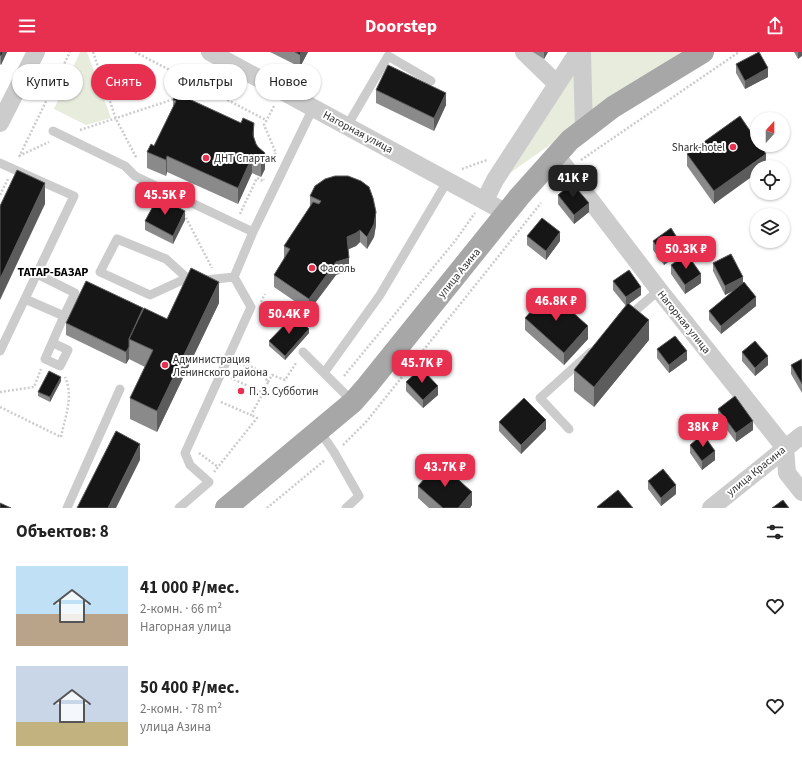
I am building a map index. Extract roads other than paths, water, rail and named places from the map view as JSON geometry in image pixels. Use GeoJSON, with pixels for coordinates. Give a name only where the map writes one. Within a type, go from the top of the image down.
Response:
{"type":"FeatureCollection","features":[{"type":"Feature","properties":{"kind":"main road","name":"улица Азина"},"geometry":{"type":"LineString","coordinates":[[226,508],[352,402],[367,386],[507,213],[562,163],[570,140],[613,107],[702,52]]}},
{"type":"Feature","properties":{"kind":"street"},"geometry":{"type":"LineString","coordinates":[[0,123],[36,52]]}},
{"type":"Feature","properties":{"kind":"street","name":"Нагорная улица"},"geometry":{"type":"LineString","coordinates":[[210,52],[507,213]]}},
{"type":"Feature","properties":{"kind":"street"},"geometry":{"type":"LineString","coordinates":[[524,52],[557,84]]}},
{"type":"Feature","properties":{"kind":"street"},"geometry":{"type":"LineString","coordinates":[[485,200],[496,180],[578,52]]}},
{"type":"Feature","properties":{"kind":"street"},"geometry":{"type":"LineString","coordinates":[[582,52],[584,130]]}},
{"type":"Feature","properties":{"kind":"street","name":"Нагорная улица"},"geometry":{"type":"LineString","coordinates":[[562,163],[658,290],[785,448]]}},
{"type":"Feature","properties":{"kind":"street","name":"улица Красина"},"geometry":{"type":"LineString","coordinates":[[711,508],[802,435]]}},
{"type":"Feature","properties":{"kind":"street"},"geometry":{"type":"LineString","coordinates":[[785,448],[787,473],[802,492]]}},
{"type":"Feature","properties":{"kind":"lane"},"geometry":{"type":"LineString","coordinates":[[347,126],[388,56],[431,82]]}},
{"type":"Feature","properties":{"kind":"lane"},"geometry":{"type":"LineString","coordinates":[[234,277],[252,232],[312,108]]}},
{"type":"Feature","properties":{"kind":"lane"},"geometry":{"type":"LineString","coordinates":[[53,131],[125,166],[135,176],[252,232]]}},
{"type":"Feature","properties":{"kind":"lane"},"geometry":{"type":"LineString","coordinates":[[0,163],[74,196],[0,351]]}},
{"type":"Feature","properties":{"kind":"lane"},"geometry":{"type":"LineString","coordinates":[[324,373],[380,295],[445,179]]}},
{"type":"Feature","properties":{"kind":"lane"},"geometry":{"type":"LineString","coordinates":[[187,278],[166,259],[118,239],[100,272],[150,295],[187,278],[206,280],[234,277]]}},
{"type":"Feature","properties":{"kind":"lane"},"geometry":{"type":"LineString","coordinates":[[37,274],[75,293],[64,316],[46,359],[60,366],[68,350],[53,343]]}},
{"type":"Feature","properties":{"kind":"lane"},"geometry":{"type":"LineString","coordinates":[[179,508],[209,482],[190,465],[185,453],[251,307],[234,277]]}},
{"type":"Feature","properties":{"kind":"lane"},"geometry":{"type":"LineString","coordinates":[[619,326],[658,290]]}},
{"type":"Feature","properties":{"kind":"lane"},"geometry":{"type":"LineString","coordinates":[[25,299],[64,316]]}},
{"type":"Feature","properties":{"kind":"lane"},"geometry":{"type":"LineString","coordinates":[[569,429],[540,398],[596,347]]}},
{"type":"Feature","properties":{"kind":"lane"},"geometry":{"type":"LineString","coordinates":[[303,352],[352,402]]}},
{"type":"Feature","properties":{"kind":"lane"},"geometry":{"type":"LineString","coordinates":[[67,508],[120,389]]}},
{"type":"Feature","properties":{"kind":"lane"},"geometry":{"type":"LineString","coordinates":[[319,430],[334,452],[359,496],[346,508]]}},
{"type":"Feature","properties":{"kind":"place","name":"Shark-hotel"},"geometry":{"type":"Point","coordinates":[733,147]}},
{"type":"Feature","properties":{"kind":"place","name":"ДНТ Спартак"},"geometry":{"type":"Point","coordinates":[206,158]}},
{"type":"Feature","properties":{"kind":"place","name":"Фасоль"},"geometry":{"type":"Point","coordinates":[312,268]}},
{"type":"Feature","properties":{"kind":"place","name":"Администрация Ленинского района"},"geometry":{"type":"Point","coordinates":[165,365]}},
{"type":"Feature","properties":{"kind":"place","name":"П. З. Субботин"},"geometry":{"type":"Point","coordinates":[241,391]}},
{"type":"Feature","properties":{"kind":"district","name":"ТАТАР-БАЗАР"},"geometry":{"type":"Point","coordinates":[53,272]}}]}
